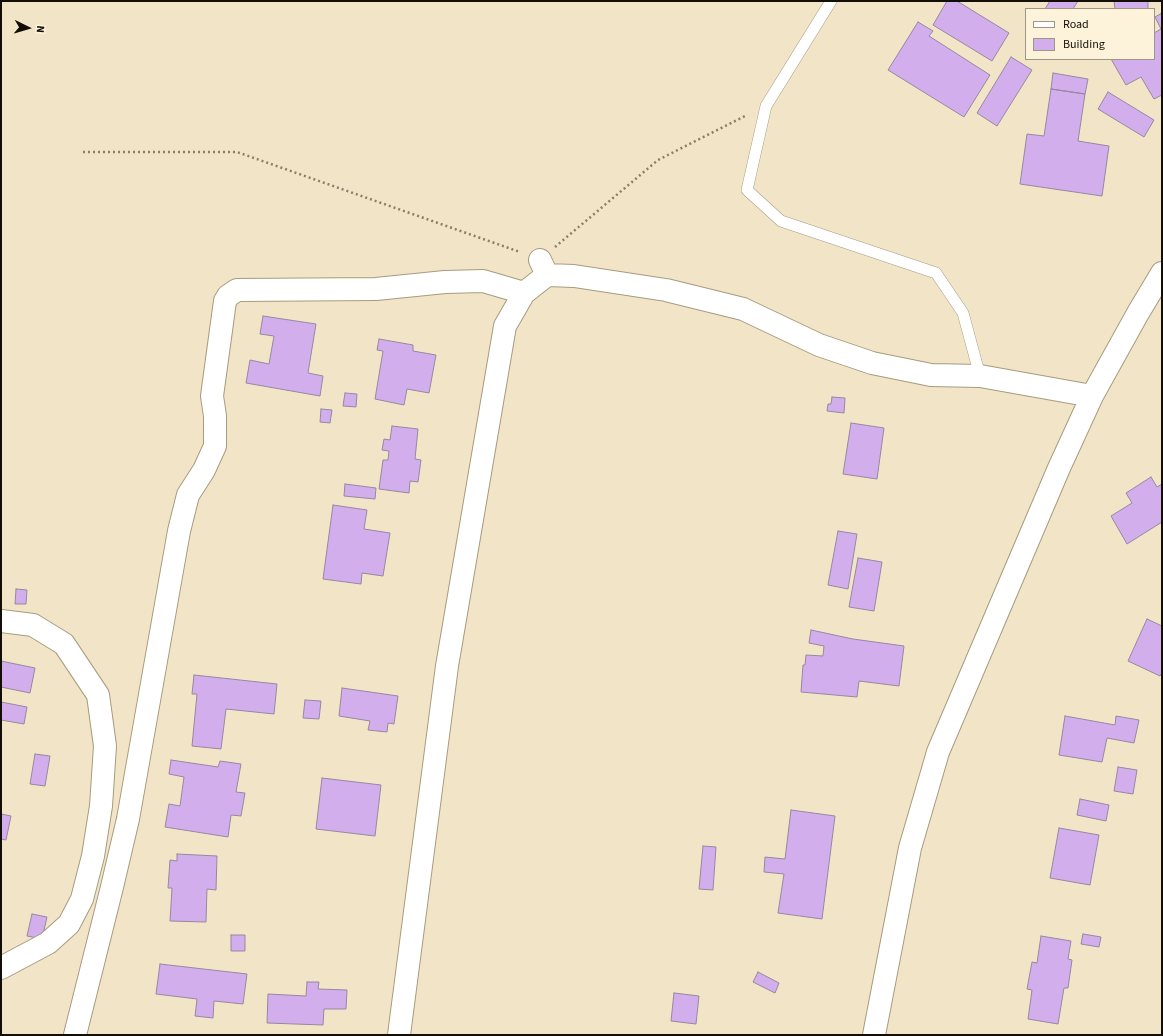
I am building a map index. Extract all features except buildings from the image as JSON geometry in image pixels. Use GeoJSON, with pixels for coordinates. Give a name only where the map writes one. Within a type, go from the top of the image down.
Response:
{"type":"FeatureCollection","features":[{"type":"Feature","properties":{"kind":"street"},"geometry":{"type":"LineString","coordinates":[[399,1035],[447,666],[506,326],[524,293],[543,267],[574,276],[666,290],[743,309],[819,345],[872,363],[931,375],[980,376],[1092,396]]}},
{"type":"Feature","properties":{"kind":"street"},"geometry":{"type":"LineString","coordinates":[[874,1035],[910,848],[938,752],[1056,475],[1092,396],[1162,273]]}},
{"type":"Feature","properties":{"kind":"street"},"geometry":{"type":"LineString","coordinates":[[75,1035],[128,819],[179,531],[188,494],[204,470],[215,446],[215,416],[212,396],[225,301],[228,296],[237,290],[376,289],[445,282],[483,281],[524,293]]}},
{"type":"Feature","properties":{"kind":"street"},"geometry":{"type":"LineString","coordinates":[[1,620],[32,626],[64,644],[98,695],[105,746],[101,806],[93,856],[82,899],[69,924],[48,943],[1,968]]}},
{"type":"Feature","properties":{"kind":"lane"},"geometry":{"type":"LineString","coordinates":[[831,1],[766,106],[747,190],[781,222],[936,273],[963,313],[980,376]]}},
{"type":"Feature","properties":{"kind":"path"},"geometry":{"type":"LineString","coordinates":[[83,152],[238,152],[543,267],[658,160],[766,106]]}}]}
